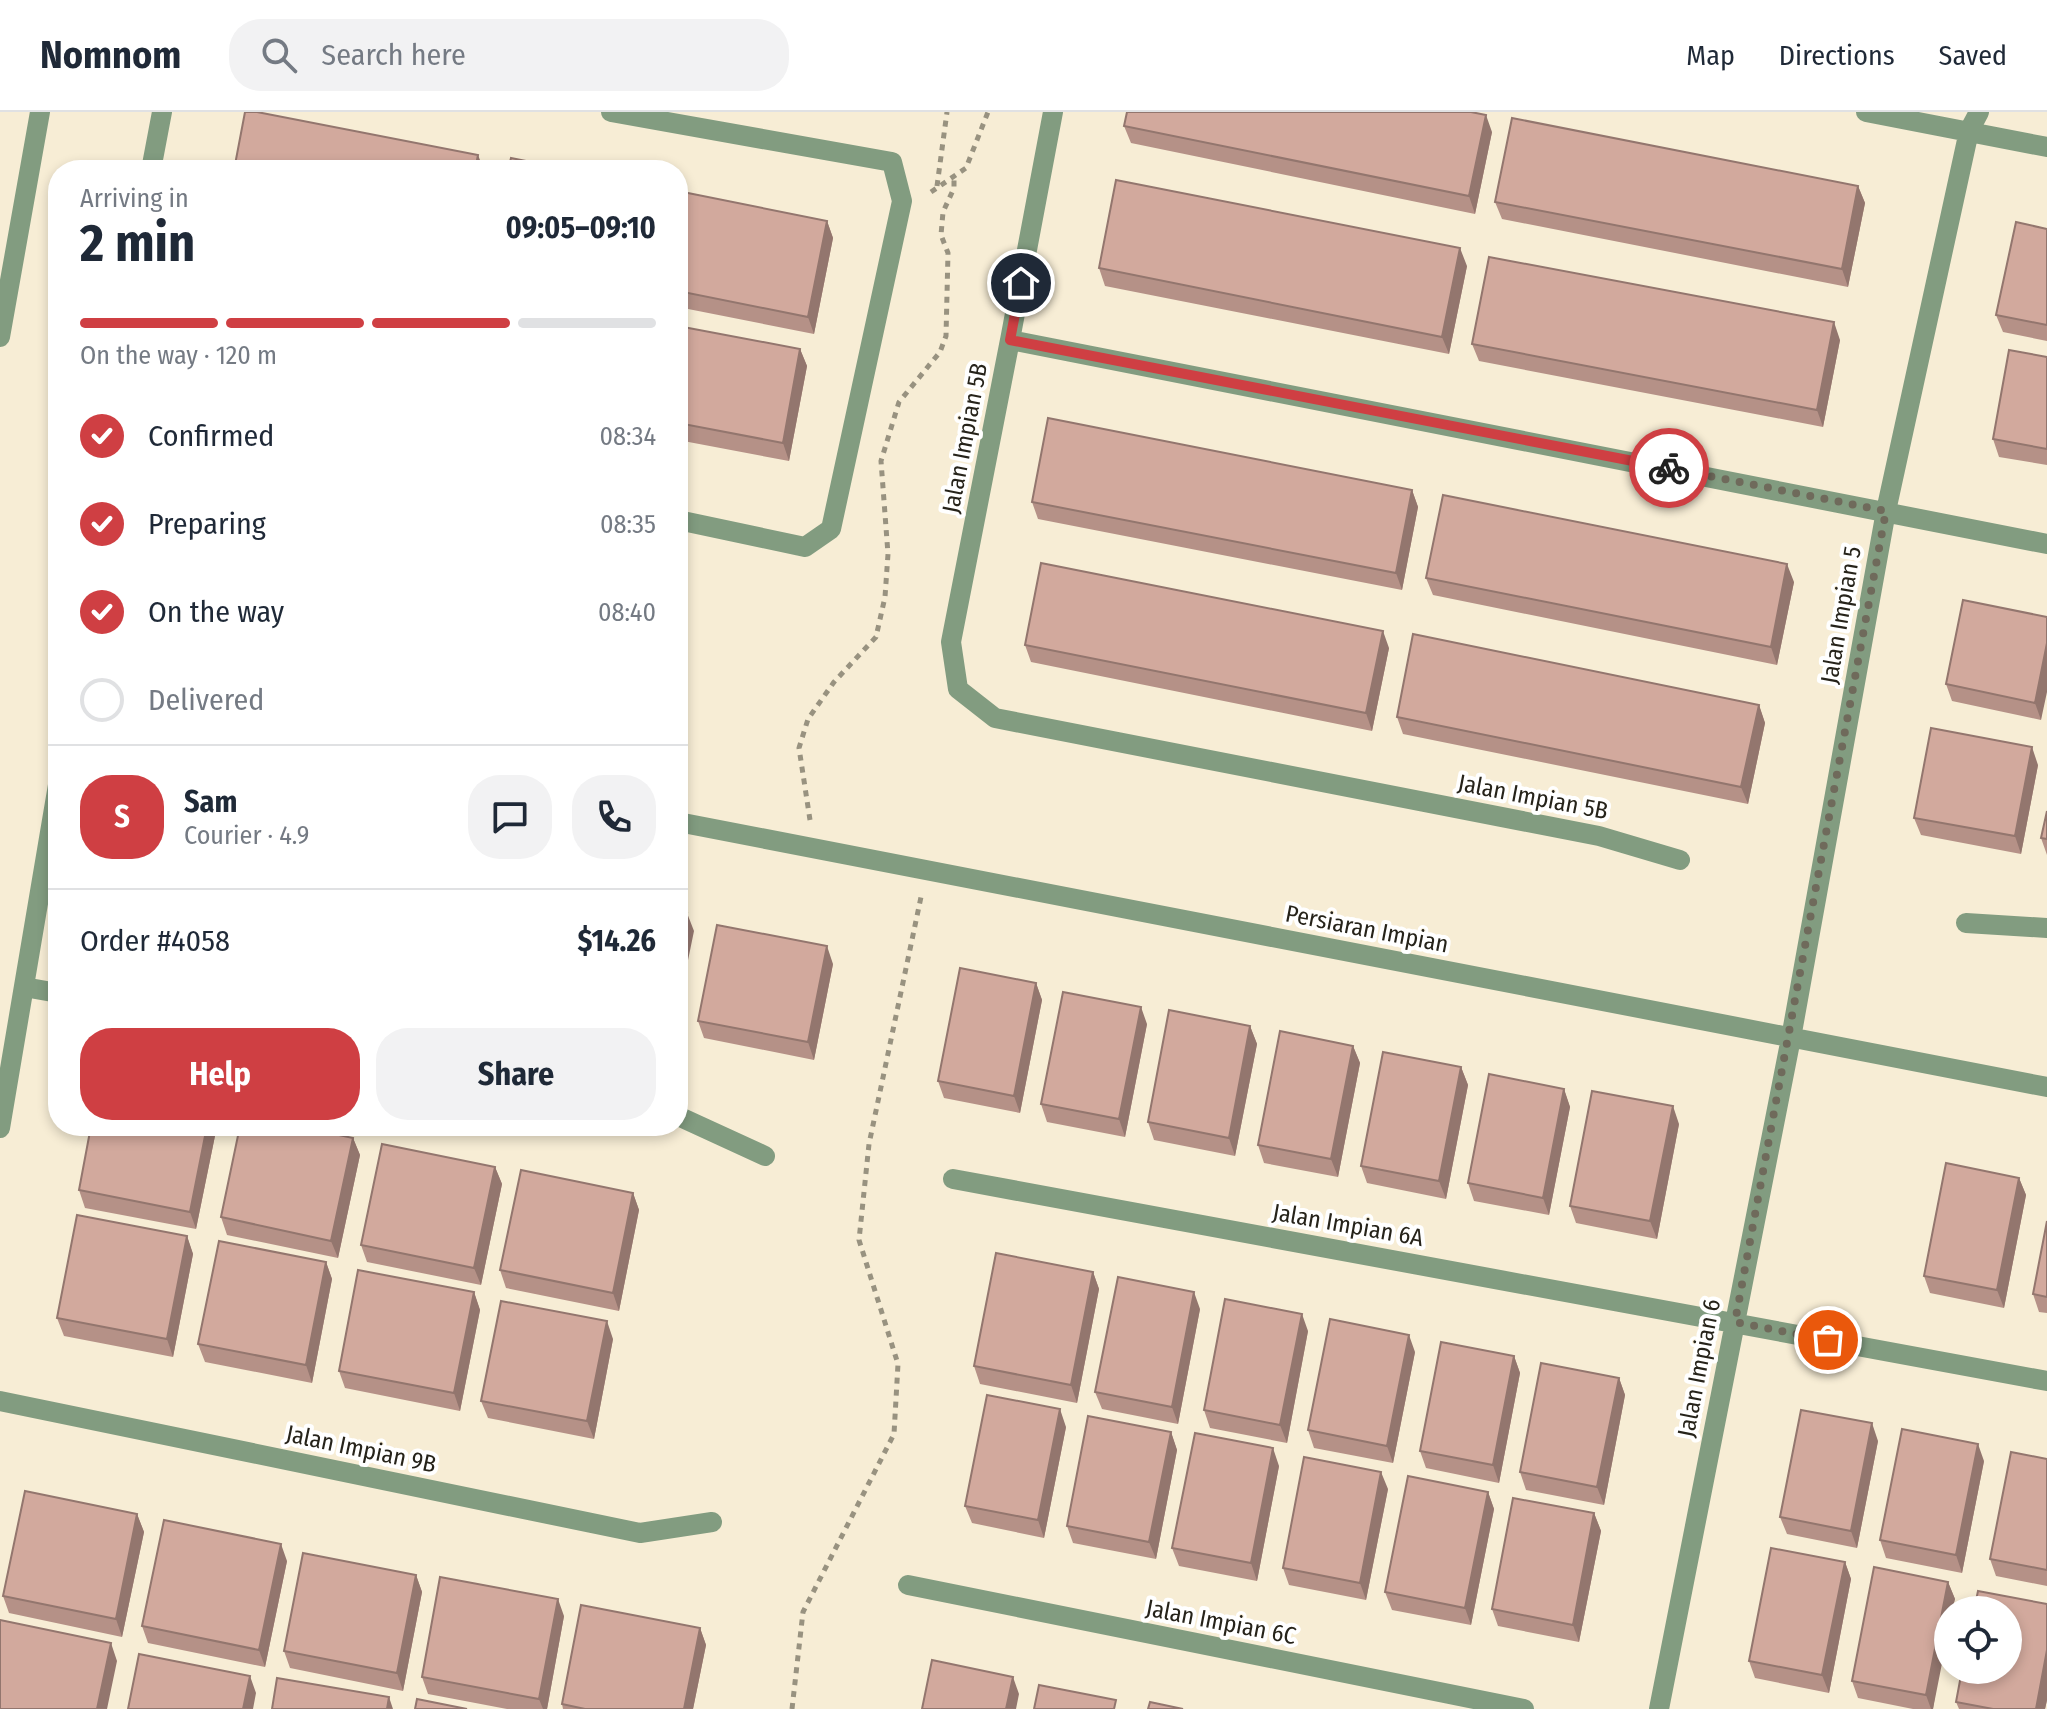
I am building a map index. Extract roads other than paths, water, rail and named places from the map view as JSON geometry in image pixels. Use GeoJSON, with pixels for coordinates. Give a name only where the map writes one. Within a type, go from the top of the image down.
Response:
{"type":"FeatureCollection","features":[{"type":"Feature","properties":{"kind":"street"},"geometry":{"type":"LineString","coordinates":[[0,337],[40,112]]}},
{"type":"Feature","properties":{"kind":"street"},"geometry":{"type":"LineString","coordinates":[[153,160],[162,112]]}},
{"type":"Feature","properties":{"kind":"street"},"geometry":{"type":"LineString","coordinates":[[611,112],[892,162],[902,201],[831,529],[805,547],[688,522]]}},
{"type":"Feature","properties":{"kind":"street"},"geometry":{"type":"LineString","coordinates":[[1010,340],[1053,112]]}},
{"type":"Feature","properties":{"kind":"street"},"geometry":{"type":"LineString","coordinates":[[1866,112],[2047,147]]}},
{"type":"Feature","properties":{"kind":"street","name":"Jalan Impian 5"},"geometry":{"type":"LineString","coordinates":[[1791,1038],[1886,511],[1969,131],[1979,112]]}},
{"type":"Feature","properties":{"kind":"street","name":"Jalan Impian 5B"},"geometry":{"type":"LineString","coordinates":[[1680,860],[1599,836],[995,718],[982,709],[958,689],[951,642],[1010,340],[2047,544]]}},
{"type":"Feature","properties":{"kind":"street","name":"Persiaran Impian"},"geometry":{"type":"LineString","coordinates":[[688,824],[2047,1087]]}},
{"type":"Feature","properties":{"kind":"street"},"geometry":{"type":"LineString","coordinates":[[0,1128],[48,844]]}},
{"type":"Feature","properties":{"kind":"street"},"geometry":{"type":"LineString","coordinates":[[1966,923],[2047,928]]}},
{"type":"Feature","properties":{"kind":"street"},"geometry":{"type":"LineString","coordinates":[[24,987],[48,991]]}},
{"type":"Feature","properties":{"kind":"street","name":"Jalan Impian 6"},"geometry":{"type":"LineString","coordinates":[[1659,1709],[1791,1038]]}},
{"type":"Feature","properties":{"kind":"street"},"geometry":{"type":"LineString","coordinates":[[688,1121],[765,1156]]}},
{"type":"Feature","properties":{"kind":"street","name":"Jalan Impian 6A"},"geometry":{"type":"LineString","coordinates":[[953,1179],[2047,1381]]}},
{"type":"Feature","properties":{"kind":"street","name":"Jalan Impian 9B"},"geometry":{"type":"LineString","coordinates":[[0,1401],[640,1533],[712,1522]]}},
{"type":"Feature","properties":{"kind":"street","name":"Jalan Impian 6C"},"geometry":{"type":"LineString","coordinates":[[908,1585],[1524,1709]]}}]}
